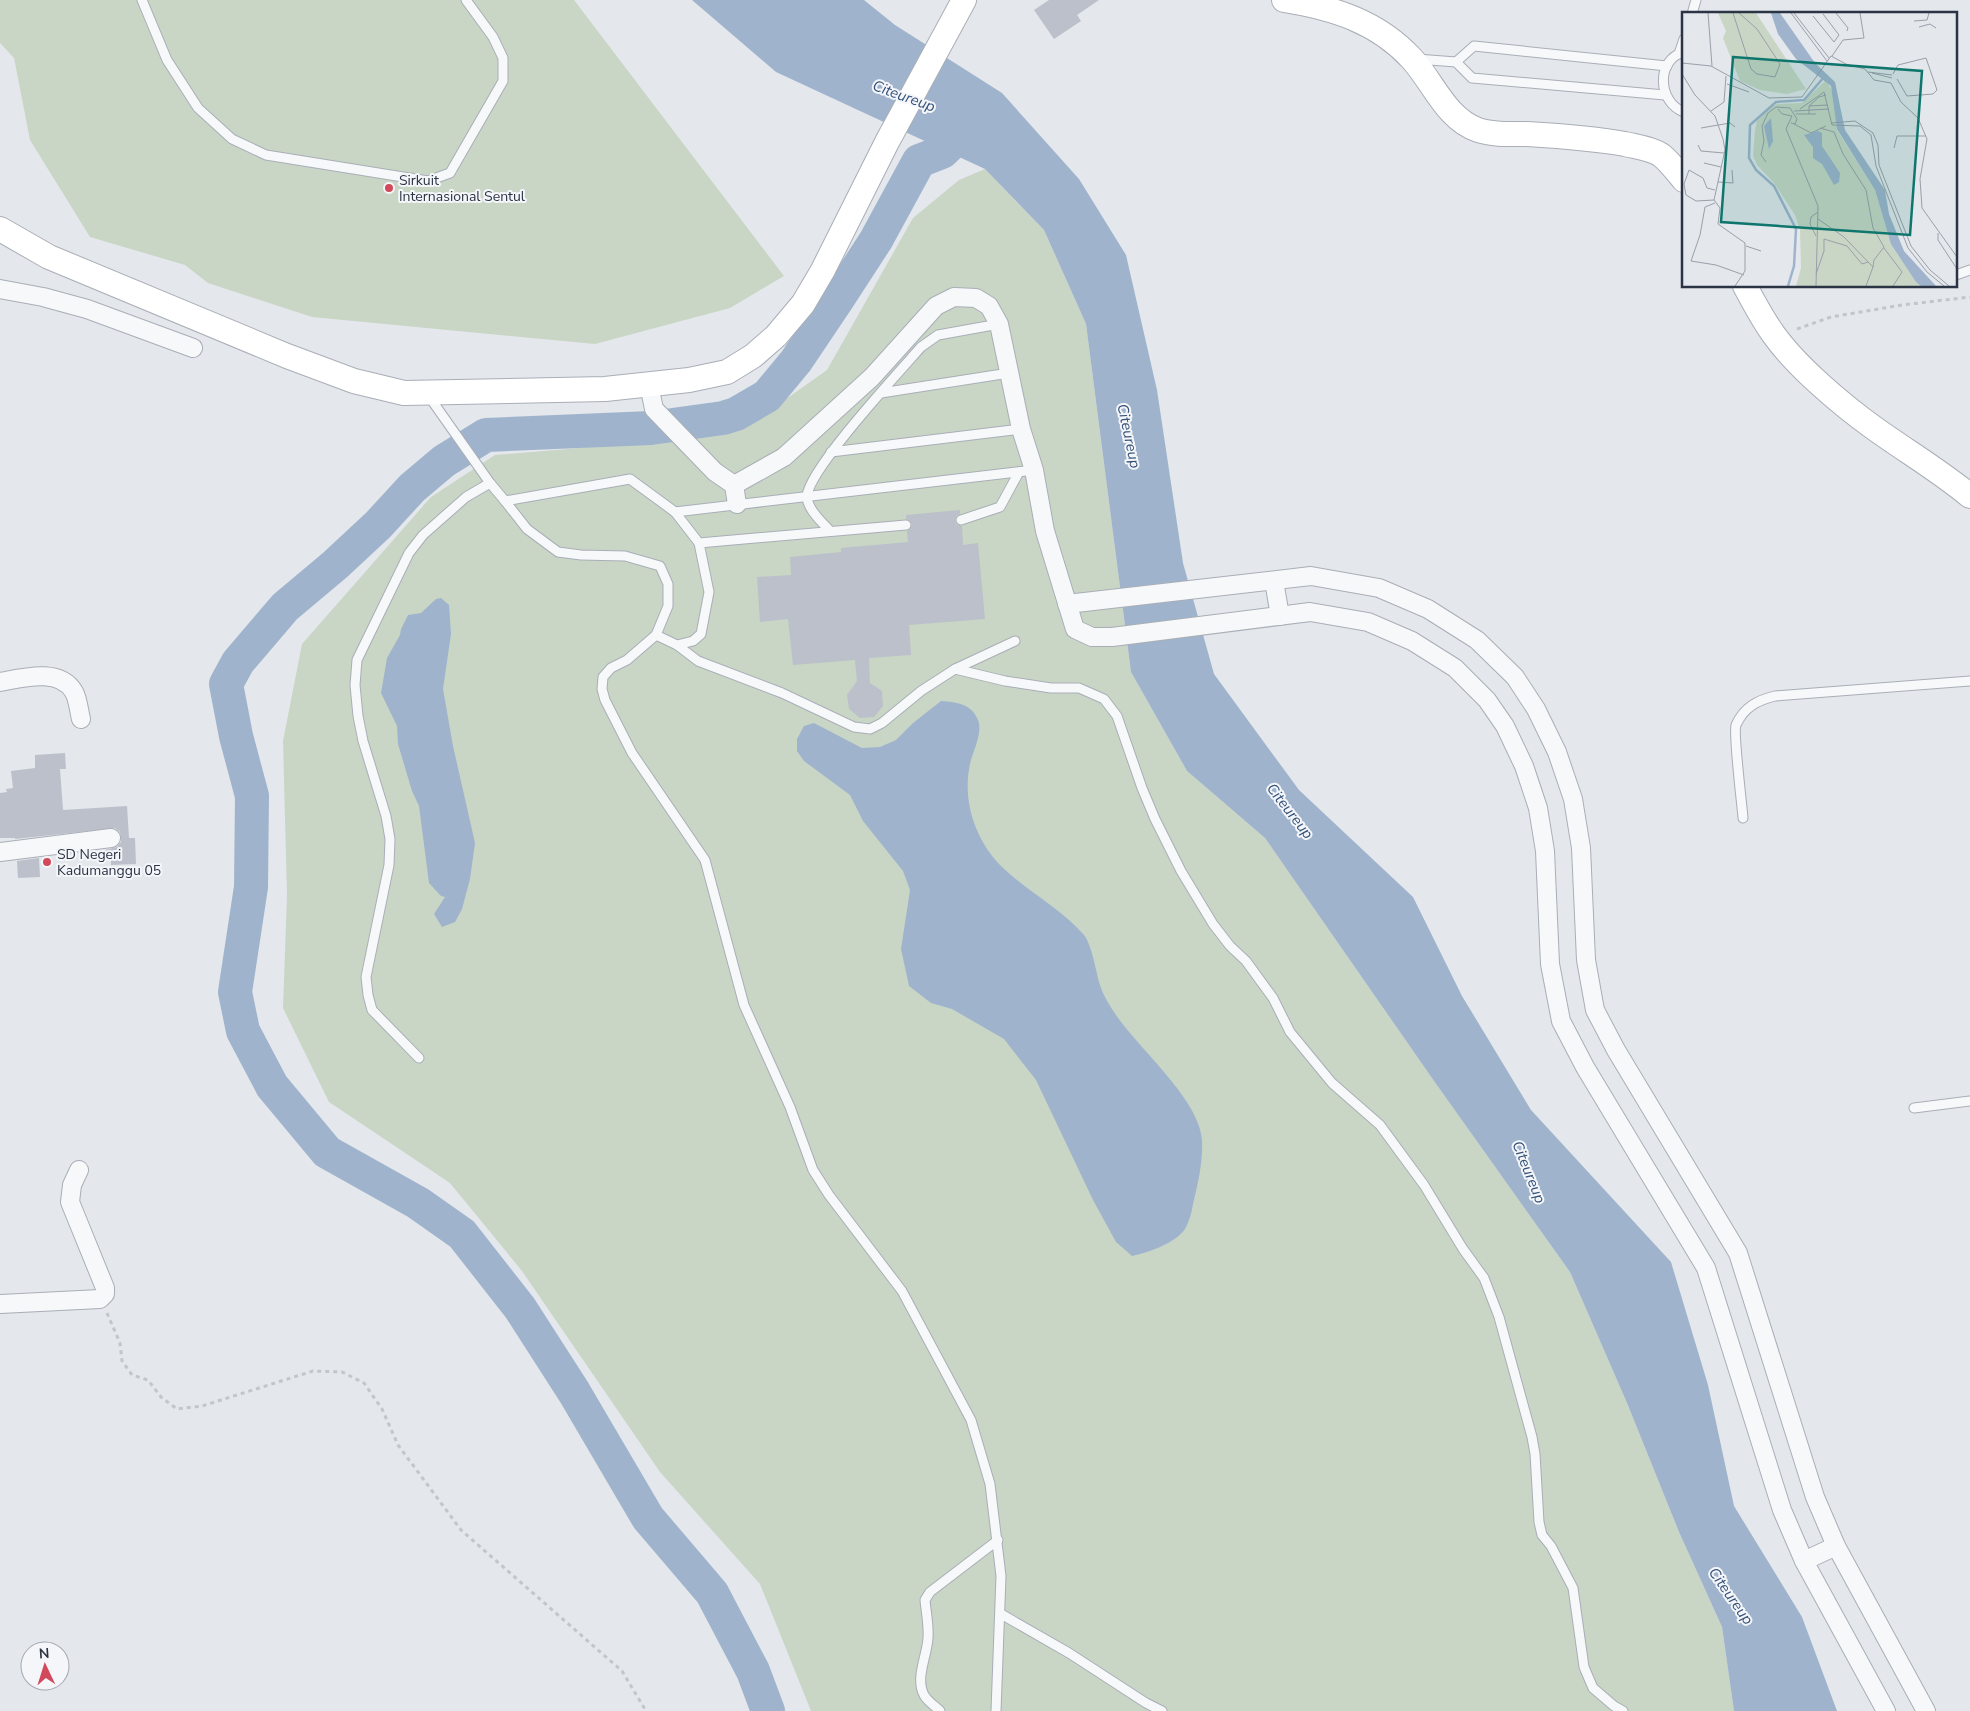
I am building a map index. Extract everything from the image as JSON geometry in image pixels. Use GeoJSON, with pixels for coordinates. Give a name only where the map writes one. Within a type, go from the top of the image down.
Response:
{"type":"FeatureCollection","features":[{"type":"Feature","properties":{"kind":"street"},"geometry":{"type":"LineString","coordinates":[[0,229],[49,256],[288,356],[354,381],[404,393],[605,389],[689,380],[727,372],[753,356],[776,336],[803,304],[823,270],[887,142],[964,0]]}},
{"type":"Feature","properties":{"kind":"street"},"geometry":{"type":"LineString","coordinates":[[1284,0],[1328,9],[1377,29],[1412,59],[1453,113],[1463,123],[1478,130],[1494,133],[1579,138],[1647,149],[1661,156],[1673,166],[1682,177]]}},
{"type":"Feature","properties":{"kind":"street"},"geometry":{"type":"LineString","coordinates":[[1746,288],[1775,337],[1808,373],[1873,427],[1948,477],[1970,496]]}},
{"type":"Feature","properties":{"kind":"street"},"geometry":{"type":"LineString","coordinates":[[0,289],[43,296],[87,309],[192,348]]}},
{"type":"Feature","properties":{"kind":"street"},"geometry":{"type":"LineString","coordinates":[[734,485],[784,457],[872,377],[936,306],[954,297],[976,298],[989,306],[999,324],[1021,429],[1026,471],[1075,629],[1092,637],[1112,637],[1310,612],[1368,622],[1412,641],[1455,668],[1487,700],[1505,726],[1524,766],[1538,808],[1545,851],[1550,964],[1561,1021],[1585,1067],[1706,1268],[1782,1510],[1804,1561],[1886,1711]]}},
{"type":"Feature","properties":{"kind":"street"},"geometry":{"type":"LineString","coordinates":[[649,385],[654,409],[715,472],[734,485],[737,504]]}},
{"type":"Feature","properties":{"kind":"street"},"geometry":{"type":"LineString","coordinates":[[1067,604],[1311,576],[1378,588],[1428,609],[1478,640],[1515,677],[1536,709],[1557,752],[1573,799],[1581,848],[1586,960],[1595,1010],[1616,1050],[1738,1253],[1815,1497],[1836,1546],[1926,1711]]}},
{"type":"Feature","properties":{"kind":"street"},"geometry":{"type":"LineString","coordinates":[[1274,581],[1280,616]]}},
{"type":"Feature","properties":{"kind":"street"},"geometry":{"type":"LineString","coordinates":[[0,682],[47,676],[62,679],[74,692],[81,719]]}},
{"type":"Feature","properties":{"kind":"street"},"geometry":{"type":"LineString","coordinates":[[0,852],[111,838]]}},
{"type":"Feature","properties":{"kind":"street"},"geometry":{"type":"LineString","coordinates":[[0,1304],[100,1299],[105,1294],[105,1288],[70,1202],[72,1185],[79,1170]]}},
{"type":"Feature","properties":{"kind":"street"},"geometry":{"type":"LineString","coordinates":[[1804,1561],[1836,1546]]}},
{"type":"Feature","properties":{"kind":"lane"},"geometry":{"type":"LineString","coordinates":[[142,0],[167,60],[198,108],[232,139],[266,155],[428,181],[450,173],[503,81],[503,58],[494,37],[466,0]]}},
{"type":"Feature","properties":{"kind":"lane"},"geometry":{"type":"LineString","coordinates":[[1456,62],[1474,46],[1667,66]]}},
{"type":"Feature","properties":{"kind":"lane"},"geometry":{"type":"LineString","coordinates":[[1681,53],[1667,66],[1663,81],[1665,95],[1676,110],[1682,112]]}},
{"type":"Feature","properties":{"kind":"lane"},"geometry":{"type":"LineString","coordinates":[[1412,59],[1456,62],[1472,78],[1665,95]]}},
{"type":"Feature","properties":{"kind":"lane"},"geometry":{"type":"LineString","coordinates":[[1958,274],[1970,270]]}},
{"type":"Feature","properties":{"kind":"lane"},"geometry":{"type":"LineString","coordinates":[[830,531],[809,505],[807,497],[810,483],[831,452],[921,347],[938,335],[999,324]]}},
{"type":"Feature","properties":{"kind":"lane"},"geometry":{"type":"LineString","coordinates":[[881,393],[1009,373]]}},
{"type":"Feature","properties":{"kind":"lane"},"geometry":{"type":"LineString","coordinates":[[426,393],[490,482],[527,529],[558,552],[581,555],[626,556],[660,566],[668,584],[668,606],[656,635],[627,660],[611,668],[604,677],[602,689],[605,700],[632,752],[705,860],[744,1005],[790,1108],[814,1170],[829,1195],[902,1291],[971,1420],[990,1484],[998,1540],[1001,1576],[1001,1614],[996,1711]]}},
{"type":"Feature","properties":{"kind":"lane"},"geometry":{"type":"LineString","coordinates":[[831,452],[1021,429]]}},
{"type":"Feature","properties":{"kind":"lane"},"geometry":{"type":"LineString","coordinates":[[675,512],[1026,471]]}},
{"type":"Feature","properties":{"kind":"lane"},"geometry":{"type":"LineString","coordinates":[[961,520],[1000,507],[1026,471]]}},
{"type":"Feature","properties":{"kind":"lane"},"geometry":{"type":"LineString","coordinates":[[505,501],[630,479],[675,512],[699,543],[709,592],[700,634],[694,642],[677,645]]}},
{"type":"Feature","properties":{"kind":"lane"},"geometry":{"type":"LineString","coordinates":[[419,1058],[372,1010],[368,995],[366,977],[389,865],[390,839],[386,816],[363,741],[358,716],[354,686],[357,660],[409,553],[423,535],[466,496],[490,482]]}},
{"type":"Feature","properties":{"kind":"lane"},"geometry":{"type":"LineString","coordinates":[[699,543],[906,525]]}},
{"type":"Feature","properties":{"kind":"lane"},"geometry":{"type":"LineString","coordinates":[[656,635],[677,645],[698,662],[782,693],[854,727],[870,729],[882,723],[921,691],[955,670],[1015,641]]}},
{"type":"Feature","properties":{"kind":"lane"},"geometry":{"type":"LineString","coordinates":[[955,670],[1051,688],[1079,688],[1104,699],[1117,716],[1128,752],[1155,819],[1181,871],[1213,924],[1230,946],[1246,961],[1273,998],[1290,1032],[1332,1083],[1380,1124],[1424,1185],[1463,1249],[1484,1278],[1499,1317],[1532,1438],[1535,1454],[1538,1522],[1542,1535],[1551,1546],[1573,1588],[1584,1667],[1593,1688],[1614,1706],[1623,1711]]}},
{"type":"Feature","properties":{"kind":"lane"},"geometry":{"type":"LineString","coordinates":[[1743,818],[1735,727],[1744,712],[1759,700],[1775,696],[1970,681]]}},
{"type":"Feature","properties":{"kind":"lane"},"geometry":{"type":"LineString","coordinates":[[1914,1108],[1970,1101]]}},
{"type":"Feature","properties":{"kind":"lane"},"geometry":{"type":"LineString","coordinates":[[940,1711],[924,1696],[920,1684],[920,1674],[928,1636],[924,1600],[930,1592],[998,1540]]}},
{"type":"Feature","properties":{"kind":"lane"},"geometry":{"type":"LineString","coordinates":[[1001,1614],[1069,1653],[1162,1711]]}},
{"type":"Feature","properties":{"kind":"path"},"geometry":{"type":"LineString","coordinates":[[1775,337],[1831,317],[1902,305],[1970,297]]}},
{"type":"Feature","properties":{"kind":"path"},"geometry":{"type":"LineString","coordinates":[[100,1299],[120,1343],[122,1361],[132,1375],[148,1380],[161,1397],[177,1409],[202,1406],[312,1371],[342,1372],[364,1383],[382,1409],[398,1444],[460,1530],[622,1671],[646,1711]]}},
{"type":"Feature","properties":{"kind":"green space","name":"Sirkuit Internasional Sentul"},"geometry":{"type":"Polygon","coordinates":[[[0,0],[574,0],[784,276],[730,308],[595,344],[312,317],[208,283],[185,265],[90,237],[30,140],[14,58],[0,43],[0,0]]]}},
{"type":"Feature","properties":{"kind":"green space"},"geometry":{"type":"Polygon","coordinates":[[[985,169],[1044,230],[1086,324],[1131,672],[1187,771],[1265,838],[1570,1272],[1627,1403],[1679,1532],[1722,1627],[1734,1711],[811,1711],[760,1584],[660,1472],[522,1271],[450,1183],[329,1102],[283,1008],[287,896],[283,741],[302,644],[431,497],[495,455],[699,438],[755,421],[827,370],[913,218],[959,180],[985,169]]]}},
{"type":"Feature","properties":{"kind":"water","name":"Citeureup"},"geometry":{"type":"Polygon","coordinates":[[[692,0],[864,0],[895,25],[1002,93],[1079,179],[1126,255],[1157,390],[1183,563],[1214,674],[1299,790],[1413,897],[1462,996],[1531,1110],[1671,1262],[1708,1385],[1734,1506],[1802,1617],[1837,1711],[1734,1711],[1722,1627],[1679,1532],[1627,1403],[1570,1272],[1265,838],[1187,771],[1131,672],[1086,324],[1044,230],[985,169],[776,72],[692,0]]]}},
{"type":"Feature","properties":{"kind":"water"},"geometry":{"type":"Polygon","coordinates":[[[441,598],[449,605],[451,634],[443,689],[453,746],[475,843],[470,879],[462,909],[455,922],[442,927],[434,914],[445,897],[441,896],[429,883],[419,806],[412,791],[398,744],[397,726],[381,693],[387,658],[400,635],[408,615],[421,613],[436,599],[441,598]]]}},
{"type":"Feature","properties":{"kind":"water"},"geometry":{"type":"Polygon","coordinates":[[[941,701],[958,703],[968,707],[978,720],[979,731],[968,778],[969,805],[977,831],[991,855],[1020,883],[1065,916],[1084,935],[1092,952],[1101,989],[1109,1004],[1126,1029],[1180,1093],[1199,1125],[1202,1141],[1201,1164],[1189,1220],[1185,1229],[1175,1239],[1153,1250],[1132,1256],[1116,1242],[1093,1200],[1036,1080],[1004,1039],[952,1009],[931,1003],[909,986],[901,949],[910,890],[903,871],[863,821],[850,795],[804,761],[797,751],[797,739],[804,726],[814,723],[862,748],[880,747],[896,740],[913,723],[941,701]]]}},
{"type":"Feature","properties":{"kind":"building"},"geometry":{"type":"Polygon","coordinates":[[[1049,0],[1099,0],[1077,15],[1081,21],[1054,39],[1034,10],[1049,0]]]}},
{"type":"Feature","properties":{"kind":"building"},"geometry":{"type":"Polygon","coordinates":[[[960,510],[960,514],[956,516],[955,522],[957,525],[962,526],[963,545],[978,543],[985,619],[909,625],[911,655],[869,658],[870,683],[882,691],[883,706],[874,717],[860,718],[849,709],[847,695],[857,681],[855,660],[793,665],[788,619],[760,622],[757,577],[791,575],[790,557],[841,552],[841,548],[908,542],[907,531],[911,528],[912,524],[906,519],[906,515],[960,510]]]}},
{"type":"Feature","properties":{"kind":"building"},"geometry":{"type":"Polygon","coordinates":[[[65,753],[66,769],[60,769],[63,810],[127,806],[129,838],[135,838],[136,864],[111,865],[111,858],[105,858],[105,850],[117,847],[121,842],[120,832],[115,828],[15,839],[0,838],[0,793],[7,792],[6,789],[13,788],[11,771],[35,768],[35,755],[65,753]]]}},
{"type":"Feature","properties":{"kind":"building"},"geometry":{"type":"Polygon","coordinates":[[[39,858],[40,877],[18,878],[17,861],[39,858]]]}},
{"type":"Feature","properties":{"kind":"waterway"},"geometry":{"type":"LineString","coordinates":[[768,1711],[753,1671],[712,1593],[648,1518],[574,1392],[520,1308],[462,1234],[418,1203],[327,1152],[272,1086],[243,1031],[235,992],[251,887],[252,796],[236,736],[226,684],[238,662],[285,607],[335,565],[378,525],[412,488],[444,461],[486,435],[651,428],[723,418],[736,414],[767,396],[796,361],[876,240],[919,161],[942,152],[974,121]]}},
{"type":"Feature","properties":{"kind":"place","name":"Sirkuit Internasional Sentul"},"geometry":{"type":"Point","coordinates":[389,188]}},
{"type":"Feature","properties":{"kind":"place","name":"SD Negeri Kadumanggu 05"},"geometry":{"type":"Point","coordinates":[47,862]}}]}
